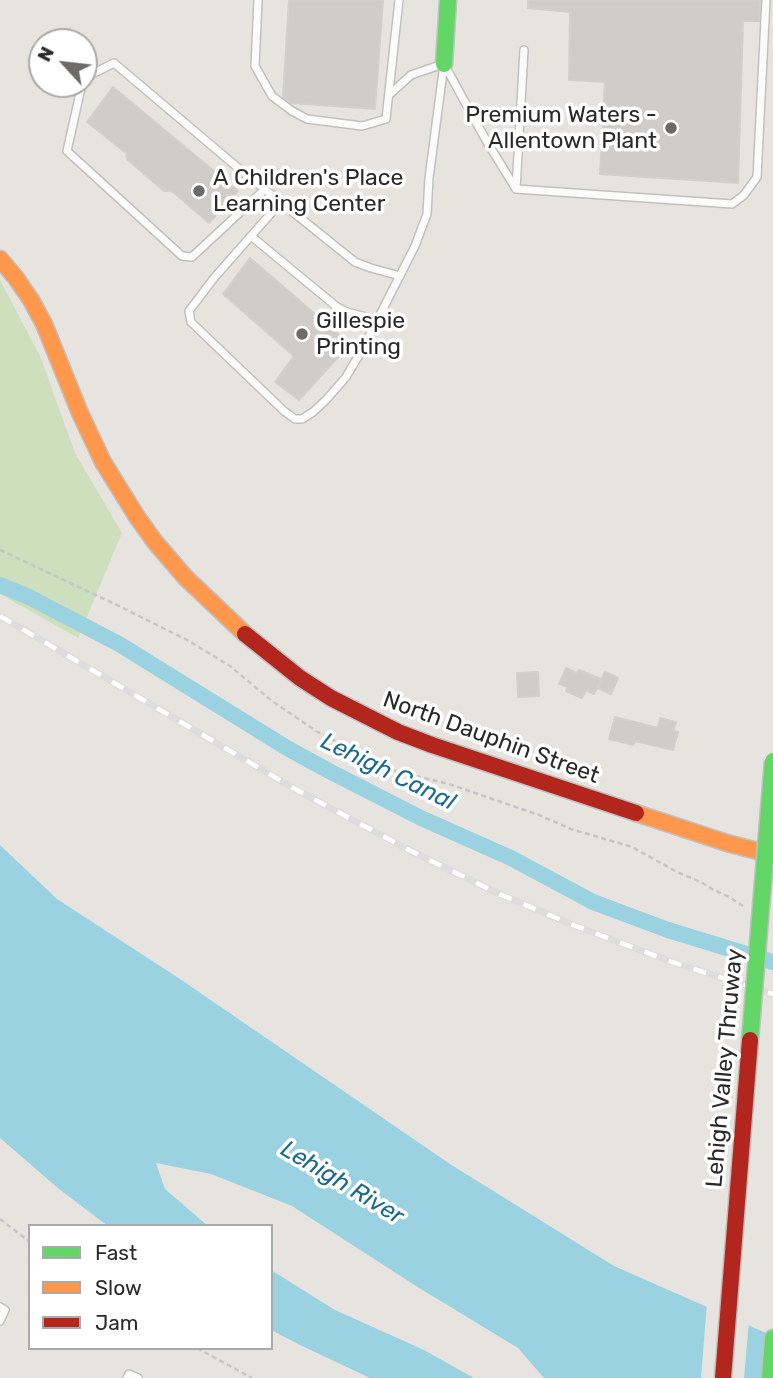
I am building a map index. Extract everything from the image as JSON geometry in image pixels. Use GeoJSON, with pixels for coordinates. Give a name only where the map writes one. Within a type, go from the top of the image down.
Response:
{"type":"FeatureCollection","features":[{"type":"Feature","properties":{"kind":"main road"},"geometry":{"type":"LineString","coordinates":[[444,64],[448,0]]}},
{"type":"Feature","properties":{"kind":"main road","name":"North Dauphin Street"},"geometry":{"type":"LineString","coordinates":[[0,259],[16,278],[44,324],[103,462],[137,517],[185,577],[267,653],[331,698],[398,732],[714,838],[773,855]]}},
{"type":"Feature","properties":{"kind":"main road","name":"Lehigh Valley Thruway"},"geometry":{"type":"LineString","coordinates":[[723,1378],[773,761]]}},
{"type":"Feature","properties":{"kind":"main road"},"geometry":{"type":"LineString","coordinates":[[770,1378],[773,1338]]}},
{"type":"Feature","properties":{"kind":"lane"},"geometry":{"type":"LineString","coordinates":[[258,0],[255,66],[272,96],[307,119],[362,126],[386,119],[399,0]]}},
{"type":"Feature","properties":{"kind":"lane"},"geometry":{"type":"LineString","coordinates":[[516,189],[732,204],[738,200],[757,177],[766,0]]}},
{"type":"Feature","properties":{"kind":"lane"},"geometry":{"type":"LineString","coordinates":[[516,189],[524,50]]}},
{"type":"Feature","properties":{"kind":"lane"},"geometry":{"type":"LineString","coordinates":[[98,71],[114,63],[355,262],[400,275]]}},
{"type":"Feature","properties":{"kind":"lane"},"geometry":{"type":"LineString","coordinates":[[389,95],[411,75],[444,64]]}},
{"type":"Feature","properties":{"kind":"lane"},"geometry":{"type":"LineString","coordinates":[[444,64],[516,189]]}},
{"type":"Feature","properties":{"kind":"lane"},"geometry":{"type":"LineString","coordinates":[[281,202],[214,278],[189,311],[191,321],[295,419],[302,419],[313,412],[346,377],[415,246],[427,214],[444,64]]}},
{"type":"Feature","properties":{"kind":"lane"},"geometry":{"type":"LineString","coordinates":[[79,98],[67,151],[182,256],[192,257],[265,188]]}},
{"type":"Feature","properties":{"kind":"lane"},"geometry":{"type":"LineString","coordinates":[[251,236],[337,307],[377,320]]}},
{"type":"Feature","properties":{"kind":"lane"},"geometry":{"type":"LineString","coordinates":[[0,1307],[5,1310],[0,1321]]}},
{"type":"Feature","properties":{"kind":"lane"},"geometry":{"type":"LineString","coordinates":[[127,1378],[129,1374],[138,1378]]}},
{"type":"Feature","properties":{"kind":"path"},"geometry":{"type":"LineString","coordinates":[[0,1219],[28,1240]]}},
{"type":"Feature","properties":{"kind":"path"},"geometry":{"type":"LineString","coordinates":[[201,1350],[252,1378]]}},
{"type":"Feature","properties":{"kind":"green space"},"geometry":{"type":"Polygon","coordinates":[[[0,280],[40,356],[75,453],[122,533],[78,638],[0,594],[0,280]]]}},
{"type":"Feature","properties":{"kind":"water","name":"Lehigh River"},"geometry":{"type":"Polygon","coordinates":[[[0,845],[57,899],[180,979],[450,1164],[614,1266],[773,1336],[773,1378],[544,1378],[518,1348],[292,1206],[211,1174],[156,1163],[165,1189],[206,1224],[105,1224],[59,1189],[0,1138],[0,845]]]}},
{"type":"Feature","properties":{"kind":"water"},"geometry":{"type":"Polygon","coordinates":[[[273,1271],[335,1310],[424,1350],[474,1378],[370,1378],[273,1331],[273,1271]]]}},
{"type":"Feature","properties":{"kind":"pier"},"geometry":{"type":"Polygon","coordinates":[[[707,1303],[749,1321],[744,1378],[701,1378],[707,1303]]]}},
{"type":"Feature","properties":{"kind":"building"},"geometry":{"type":"Polygon","coordinates":[[[289,0],[383,0],[375,109],[291,103],[283,97],[289,0]]]}},
{"type":"Feature","properties":{"kind":"building","name":"Premium Waters - Allentown Plant"},"geometry":{"type":"Polygon","coordinates":[[[528,0],[760,0],[759,21],[743,21],[738,183],[600,174],[605,82],[569,80],[570,12],[528,8],[528,0]]]}},
{"type":"Feature","properties":{"kind":"building"},"geometry":{"type":"Polygon","coordinates":[[[113,87],[238,191],[209,223],[172,191],[164,191],[127,159],[126,153],[87,122],[113,87]]]}},
{"type":"Feature","properties":{"kind":"building"},"geometry":{"type":"Polygon","coordinates":[[[250,258],[350,344],[299,400],[275,382],[294,356],[223,294],[250,258]]]}},
{"type":"Feature","properties":{"kind":"building"},"geometry":{"type":"Polygon","coordinates":[[[566,668],[601,679],[594,694],[586,690],[582,698],[566,691],[568,687],[559,684],[566,668]]]}},
{"type":"Feature","properties":{"kind":"building"},"geometry":{"type":"Polygon","coordinates":[[[538,672],[539,696],[518,697],[517,673],[538,672]]]}},
{"type":"Feature","properties":{"kind":"building"},"geometry":{"type":"Polygon","coordinates":[[[605,672],[618,678],[611,694],[598,688],[605,672]]]}},
{"type":"Feature","properties":{"kind":"building"},"geometry":{"type":"Polygon","coordinates":[[[615,717],[658,728],[660,718],[676,722],[673,731],[678,732],[673,750],[635,741],[633,745],[609,739],[615,717]]]}},
{"type":"Feature","properties":{"kind":"waterway","name":"Lehigh Canal"},"geometry":{"type":"LineString","coordinates":[[0,585],[29,597],[119,644],[329,771],[421,818],[511,858],[593,902],[668,930],[773,962]]}},
{"type":"Feature","properties":{"kind":"railway"},"geometry":{"type":"LineString","coordinates":[[0,616],[295,789],[409,850],[497,893],[573,925],[672,962],[773,994]]}},
{"type":"Feature","properties":{"kind":"traffic: fast"},"geometry":{"type":"LineString","coordinates":[[444,64],[448,0]]}},
{"type":"Feature","properties":{"kind":"traffic: fast"},"geometry":{"type":"LineString","coordinates":[[750,1040],[773,761]]}},
{"type":"Feature","properties":{"kind":"traffic: fast"},"geometry":{"type":"LineString","coordinates":[[770,1378],[773,1338]]}},
{"type":"Feature","properties":{"kind":"traffic: slow"},"geometry":{"type":"LineString","coordinates":[[0,259],[31,300],[44,324],[103,462],[137,517],[185,577],[245,634]]}},
{"type":"Feature","properties":{"kind":"traffic: slow"},"geometry":{"type":"LineString","coordinates":[[636,813],[773,855]]}},
{"type":"Feature","properties":{"kind":"traffic: jam"},"geometry":{"type":"LineString","coordinates":[[245,634],[300,678],[331,698],[398,732],[636,813]]}},
{"type":"Feature","properties":{"kind":"traffic: jam"},"geometry":{"type":"LineString","coordinates":[[723,1378],[750,1040]]}},
{"type":"Feature","properties":{"kind":"place","name":"Premium Waters - Allentown Plant"},"geometry":{"type":"Point","coordinates":[671,128]}},
{"type":"Feature","properties":{"kind":"place","name":"A Children's Place Learning Center"},"geometry":{"type":"Point","coordinates":[199,191]}},
{"type":"Feature","properties":{"kind":"place","name":"Gillespie Printing"},"geometry":{"type":"Point","coordinates":[302,334]}}]}
